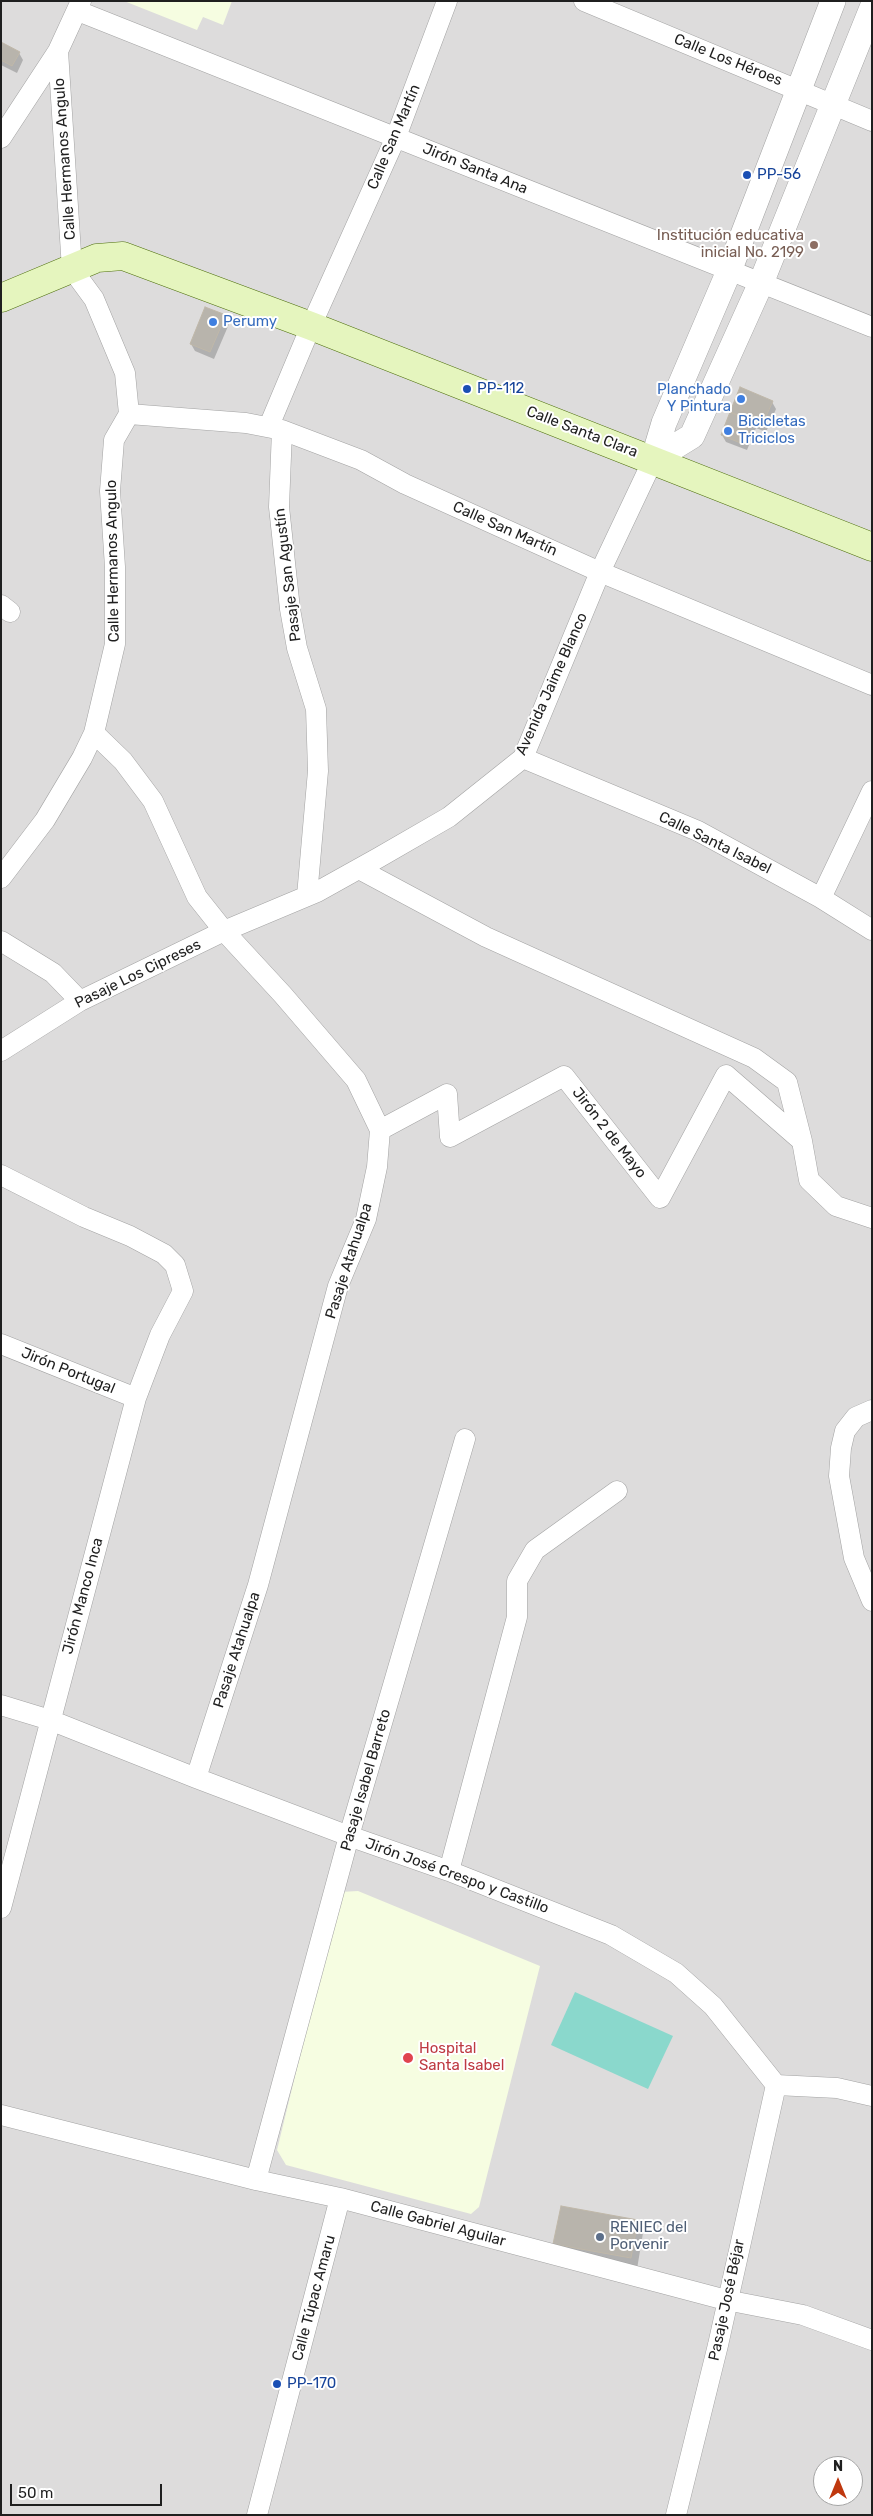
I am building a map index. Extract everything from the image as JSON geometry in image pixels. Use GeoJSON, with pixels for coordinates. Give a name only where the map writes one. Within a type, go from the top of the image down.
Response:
{"type":"FeatureCollection","features":[{"type":"Feature","properties":{"kind":"main road","name":"Calle Santa Clara"},"geometry":{"type":"LineString","coordinates":[[72,269],[97,258],[123,256],[311,326],[872,547]]}},
{"type":"Feature","properties":{"kind":"main road"},"geometry":{"type":"LineString","coordinates":[[1,298],[72,269]]}},
{"type":"Feature","properties":{"kind":"street","name":"Calle San Martín"},"geometry":{"type":"LineString","coordinates":[[311,326],[396,137],[447,1]]}},
{"type":"Feature","properties":{"kind":"street","name":"Calle Los Héroes"},"geometry":{"type":"LineString","coordinates":[[584,1],[872,121]]}},
{"type":"Feature","properties":{"kind":"street","name":"Avenida Jaime Blanco"},"geometry":{"type":"LineString","coordinates":[[224,931],[307,896],[359,869],[449,817],[523,758],[600,572],[653,460],[664,423],[729,271],[833,1]]}},
{"type":"Feature","properties":{"kind":"street","name":"Jirón Santa Ana"},"geometry":{"type":"LineString","coordinates":[[79,6],[396,137],[872,328]]}},
{"type":"Feature","properties":{"kind":"street"},"geometry":{"type":"LineString","coordinates":[[1,138],[58,52],[79,6]]}},
{"type":"Feature","properties":{"kind":"street"},"geometry":{"type":"LineString","coordinates":[[653,460],[692,436],[761,283],[872,8]]}},
{"type":"Feature","properties":{"kind":"street","name":"Calle Hermanos Angulo"},"geometry":{"type":"LineString","coordinates":[[58,52],[72,269]]}},
{"type":"Feature","properties":{"kind":"street"},"geometry":{"type":"LineString","coordinates":[[72,269],[94,299],[126,373],[128,414]]}},
{"type":"Feature","properties":{"kind":"street","name":"Pasaje San Agustín"},"geometry":{"type":"LineString","coordinates":[[307,896],[318,771],[316,708],[297,648],[290,609],[279,507],[276,428],[311,326]]}},
{"type":"Feature","properties":{"kind":"street","name":"Calle San Martín"},"geometry":{"type":"LineString","coordinates":[[128,414],[246,423],[276,428],[361,460],[405,484],[600,572],[872,685]]}},
{"type":"Feature","properties":{"kind":"street","name":"Calle Hermanos Angulo"},"geometry":{"type":"LineString","coordinates":[[1,878],[45,820],[82,758],[94,733],[115,644],[115,567],[110,491],[114,440],[128,414]]}},
{"type":"Feature","properties":{"kind":"street"},"geometry":{"type":"LineString","coordinates":[[94,733],[123,761],[154,801],[197,897],[224,931],[284,995],[356,1080],[380,1130]]}},
{"type":"Feature","properties":{"kind":"street","name":"Calle Santa Isabel"},"geometry":{"type":"LineString","coordinates":[[523,758],[698,831],[821,898],[872,930]]}},
{"type":"Feature","properties":{"kind":"street"},"geometry":{"type":"LineString","coordinates":[[821,898],[872,790]]}},
{"type":"Feature","properties":{"kind":"street"},"geometry":{"type":"LineString","coordinates":[[359,869],[486,938],[754,1058],[787,1082],[802,1141],[809,1180],[836,1206],[872,1218]]}},
{"type":"Feature","properties":{"kind":"street","name":"Pasaje Los Cipreses"},"geometry":{"type":"LineString","coordinates":[[1,1051],[80,1001],[224,931]]}},
{"type":"Feature","properties":{"kind":"street"},"geometry":{"type":"LineString","coordinates":[[1,941],[53,973],[80,1001]]}},
{"type":"Feature","properties":{"kind":"street","name":"Jirón 2 de Mayo"},"geometry":{"type":"LineString","coordinates":[[380,1130],[447,1094],[450,1137],[564,1076],[660,1198],[726,1075],[802,1141]]}},
{"type":"Feature","properties":{"kind":"street","name":"Pasaje Atahualpa"},"geometry":{"type":"LineString","coordinates":[[196,1778],[258,1585],[338,1286],[366,1219],[377,1167],[380,1130]]}},
{"type":"Feature","properties":{"kind":"street","name":"Jirón Manco Inca"},"geometry":{"type":"LineString","coordinates":[[1,1175],[84,1217],[130,1236],[164,1254],[175,1265],[183,1291],[160,1335],[136,1398],[1,1908]]}},
{"type":"Feature","properties":{"kind":"street","name":"Jirón Portugal"},"geometry":{"type":"LineString","coordinates":[[1,1344],[136,1398]]}},
{"type":"Feature","properties":{"kind":"street"},"geometry":{"type":"LineString","coordinates":[[872,1410],[856,1417],[846,1431],[841,1448],[839,1476],[854,1558],[872,1601]]}},
{"type":"Feature","properties":{"kind":"street","name":"Pasaje Isabel Barreto"},"geometry":{"type":"LineString","coordinates":[[256,2180],[349,1836],[465,1439]]}},
{"type":"Feature","properties":{"kind":"street"},"geometry":{"type":"LineString","coordinates":[[449,1871],[517,1617],[517,1581],[535,1550],[617,1490]]}},
{"type":"Feature","properties":{"kind":"street","name":"Jirón José Crespo y Castillo"},"geometry":{"type":"LineString","coordinates":[[1,1705],[50,1720],[196,1778],[349,1836],[449,1871],[611,1935],[676,1973],[714,2006],[776,2085]]}},
{"type":"Feature","properties":{"kind":"street"},"geometry":{"type":"LineString","coordinates":[[776,2085],[837,2088],[872,2096]]}},
{"type":"Feature","properties":{"kind":"street","name":"Pasaje José Béjar"},"geometry":{"type":"LineString","coordinates":[[676,2515],[718,2345],[726,2300],[776,2085]]}},
{"type":"Feature","properties":{"kind":"street","name":"Calle Gabriel Aguilar"},"geometry":{"type":"LineString","coordinates":[[1,2115],[256,2180],[340,2198],[726,2300],[803,2315],[872,2340]]}},
{"type":"Feature","properties":{"kind":"street","name":"Calle Túpac Amaru"},"geometry":{"type":"LineString","coordinates":[[257,2515],[340,2198]]}},
{"type":"Feature","properties":{"kind":"shaded area"},"geometry":{"type":"Polygon","coordinates":[[[1,1],[872,1],[872,2515],[1,2515],[1,1]]]}},
{"type":"Feature","properties":{"kind":"shaded area"},"geometry":{"type":"Polygon","coordinates":[[[124,1],[232,1],[223,25],[203,17],[197,30],[124,1]]]}},
{"type":"Feature","properties":{"kind":"shaded area","name":"Hospital Santa Isabel"},"geometry":{"type":"Polygon","coordinates":[[[358,1891],[540,1966],[479,2207],[471,2214],[286,2165],[277,2150],[340,1892],[358,1891]]]}},
{"type":"Feature","properties":{"kind":"shaded area"},"geometry":{"type":"Polygon","coordinates":[[[575,1992],[673,2036],[648,2089],[551,2045],[575,1992]]]}},
{"type":"Feature","properties":{"kind":"building"},"geometry":{"type":"Polygon","coordinates":[[[1,42],[20,52],[12,66],[1,60],[1,42]]]}},
{"type":"Feature","properties":{"kind":"building"},"geometry":{"type":"Polygon","coordinates":[[[205,307],[226,315],[210,352],[190,344],[205,307]]]}},
{"type":"Feature","properties":{"kind":"building"},"geometry":{"type":"Polygon","coordinates":[[[740,387],[773,401],[762,425],[730,412],[740,387]]]}},
{"type":"Feature","properties":{"kind":"building"},"geometry":{"type":"Polygon","coordinates":[[[730,412],[752,421],[743,444],[721,435],[730,412]]]}},
{"type":"Feature","properties":{"kind":"building"},"geometry":{"type":"Polygon","coordinates":[[[561,2206],[638,2220],[631,2258],[553,2244],[561,2206]]]}},
{"type":"Feature","properties":{"kind":"place","name":"PP-56"},"geometry":{"type":"Point","coordinates":[747,175]}},
{"type":"Feature","properties":{"kind":"place","name":"Institución educativa inicial No. 2199"},"geometry":{"type":"Point","coordinates":[814,245]}},
{"type":"Feature","properties":{"kind":"place","name":"Perumy"},"geometry":{"type":"Point","coordinates":[213,322]}},
{"type":"Feature","properties":{"kind":"place","name":"PP-112"},"geometry":{"type":"Point","coordinates":[467,389]}},
{"type":"Feature","properties":{"kind":"place","name":"Planchado Y Pintura"},"geometry":{"type":"Point","coordinates":[741,399]}},
{"type":"Feature","properties":{"kind":"place","name":"Bicicletas Triciclos"},"geometry":{"type":"Point","coordinates":[728,431]}},
{"type":"Feature","properties":{"kind":"place","name":"Hospital Santa Isabel"},"geometry":{"type":"Point","coordinates":[408,2058]}},
{"type":"Feature","properties":{"kind":"place","name":"RENIEC del Porvenir"},"geometry":{"type":"Point","coordinates":[600,2237]}},
{"type":"Feature","properties":{"kind":"place","name":"PP-170"},"geometry":{"type":"Point","coordinates":[277,2384]}}]}
